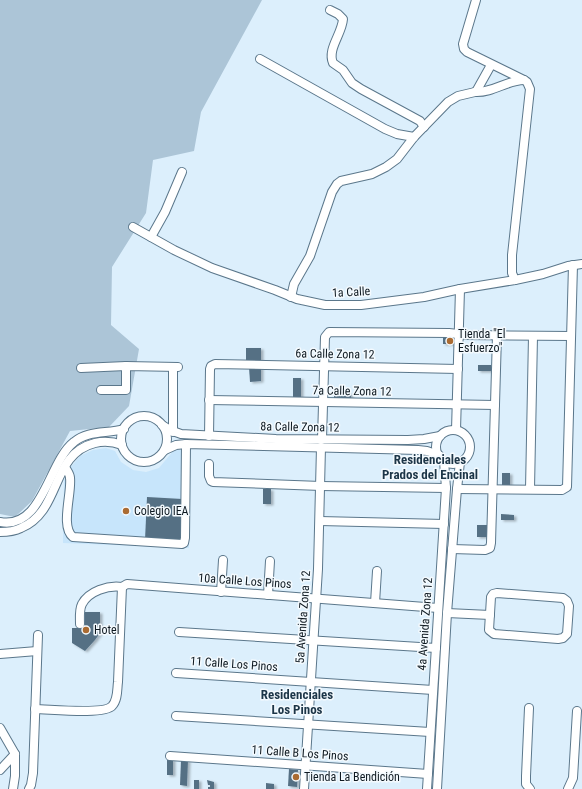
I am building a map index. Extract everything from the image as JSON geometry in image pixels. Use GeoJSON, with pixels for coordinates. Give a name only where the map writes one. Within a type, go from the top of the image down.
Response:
{"type":"FeatureCollection","features":[{"type":"Feature","properties":{"kind":"street"},"geometry":{"type":"LineString","coordinates":[[476,0],[463,47],[467,52],[527,82],[530,89],[512,255],[512,273],[515,280]]}},
{"type":"Feature","properties":{"kind":"street"},"geometry":{"type":"LineString","coordinates":[[330,10],[338,14],[343,19],[342,26],[332,53],[333,63],[343,70],[352,83],[420,121],[424,127]]}},
{"type":"Feature","properties":{"kind":"street"},"geometry":{"type":"LineString","coordinates":[[260,59],[385,129],[397,134],[414,137]]}},
{"type":"Feature","properties":{"kind":"street"},"geometry":{"type":"LineString","coordinates":[[475,92],[491,64]]}},
{"type":"Feature","properties":{"kind":"street"},"geometry":{"type":"LineString","coordinates":[[292,297],[294,284],[310,256],[334,187],[341,181],[372,174],[386,167],[397,158],[439,110],[454,97],[475,92],[486,92],[515,81],[522,80],[527,82]]}},
{"type":"Feature","properties":{"kind":"street"},"geometry":{"type":"LineString","coordinates":[[151,237],[165,212],[182,172]]}},
{"type":"Feature","properties":{"kind":"street","name":"1a Calle"},"geometry":{"type":"LineString","coordinates":[[133,228],[212,268],[292,297],[316,304],[347,306],[409,299],[515,280],[582,264]]}},
{"type":"Feature","properties":{"kind":"street"},"geometry":{"type":"LineString","coordinates":[[457,489],[493,490],[530,488],[562,490],[566,488],[568,482],[573,265]]}},
{"type":"Feature","properties":{"kind":"street"},"geometry":{"type":"LineString","coordinates":[[456,430],[460,289]]}},
{"type":"Feature","properties":{"kind":"street","name":"5a Avenida Zona 12"},"geometry":{"type":"LineString","coordinates":[[304,789],[320,521],[322,402],[325,337],[327,333],[336,331],[459,334]]}},
{"type":"Feature","properties":{"kind":"street"},"geometry":{"type":"LineString","coordinates":[[459,334],[572,336]]}},
{"type":"Feature","properties":{"kind":"street"},"geometry":{"type":"LineString","coordinates":[[452,549],[485,550],[490,548],[497,335]]}},
{"type":"Feature","properties":{"kind":"street"},"geometry":{"type":"LineString","coordinates":[[530,488],[533,336]]}},
{"type":"Feature","properties":{"kind":"street","name":"6a Calle Zona 12"},"geometry":{"type":"LineString","coordinates":[[210,400],[210,369],[212,366],[217,364],[458,369]]}},
{"type":"Feature","properties":{"kind":"street"},"geometry":{"type":"LineString","coordinates":[[101,390],[126,390],[126,366]]}},
{"type":"Feature","properties":{"kind":"street"},"geometry":{"type":"LineString","coordinates":[[80,368],[126,366],[175,367],[173,432]]}},
{"type":"Feature","properties":{"kind":"street"},"geometry":{"type":"LineString","coordinates":[[209,436],[210,400]]}},
{"type":"Feature","properties":{"kind":"street","name":"7a Calle Zona 12"},"geometry":{"type":"LineString","coordinates":[[210,400],[495,405]]}},
{"type":"Feature","properties":{"kind":"street"},"geometry":{"type":"LineString","coordinates":[[0,532],[17,530],[38,518],[65,467],[78,450],[91,444],[104,442],[117,443],[122,445],[135,460],[142,462],[155,459],[165,450],[167,437],[162,424],[157,420],[151,417],[137,417],[130,420],[124,429],[122,434],[122,445]]}},
{"type":"Feature","properties":{"kind":"street","name":"8a Calle Zona 12"},"geometry":{"type":"LineString","coordinates":[[162,424],[173,432],[181,434],[418,450],[426,451],[441,458]]}},
{"type":"Feature","properties":{"kind":"street"},"geometry":{"type":"LineString","coordinates":[[0,522],[15,522],[33,510],[42,496],[60,458],[72,443],[91,434],[124,429]]}},
{"type":"Feature","properties":{"kind":"street"},"geometry":{"type":"LineString","coordinates":[[447,430],[456,430],[466,435],[470,444],[468,455],[460,462],[454,464],[441,458],[436,445],[440,436],[447,430]]}},
{"type":"Feature","properties":{"kind":"street","name":"8a Calle Zona 12"},"geometry":{"type":"LineString","coordinates":[[165,450],[176,445],[186,444],[322,443],[416,440],[440,436]]}},
{"type":"Feature","properties":{"kind":"street"},"geometry":{"type":"LineString","coordinates":[[65,467],[69,472],[70,478],[68,527],[71,536],[182,544],[184,543],[185,538],[186,444]]}},
{"type":"Feature","properties":{"kind":"street","name":"4a Avenida Zona 12"},"geometry":{"type":"LineString","coordinates":[[427,789],[446,488],[441,458]]}},
{"type":"Feature","properties":{"kind":"street","name":"4a Avenida Zona 12"},"geometry":{"type":"LineString","coordinates":[[437,789],[447,613],[460,462]]}},
{"type":"Feature","properties":{"kind":"street"},"geometry":{"type":"LineString","coordinates":[[209,464],[209,476],[211,481],[321,486],[446,488]]}},
{"type":"Feature","properties":{"kind":"street"},"geometry":{"type":"LineString","coordinates":[[320,521],[444,524]]}},
{"type":"Feature","properties":{"kind":"street"},"geometry":{"type":"LineString","coordinates":[[221,592],[223,560]]}},
{"type":"Feature","properties":{"kind":"street"},"geometry":{"type":"LineString","coordinates":[[268,595],[270,561]]}},
{"type":"Feature","properties":{"kind":"street"},"geometry":{"type":"LineString","coordinates":[[375,604],[378,571]]}},
{"type":"Feature","properties":{"kind":"street","name":"10a Calle Los Pinos"},"geometry":{"type":"LineString","coordinates":[[80,624],[80,609],[86,599],[92,594],[107,587],[122,586],[127,584],[438,608]]}},
{"type":"Feature","properties":{"kind":"street"},"geometry":{"type":"LineString","coordinates":[[35,709],[97,711],[107,709],[114,704],[117,695],[118,682],[122,586]]}},
{"type":"Feature","properties":{"kind":"street"},"geometry":{"type":"LineString","coordinates":[[497,593],[563,598],[567,601],[568,606],[567,634],[563,638],[558,639],[494,634],[489,630],[490,615],[491,598],[493,594],[497,593]]}},
{"type":"Feature","properties":{"kind":"street"},"geometry":{"type":"LineString","coordinates":[[447,613],[490,615]]}},
{"type":"Feature","properties":{"kind":"street"},"geometry":{"type":"LineString","coordinates":[[179,632],[436,648]]}},
{"type":"Feature","properties":{"kind":"street"},"geometry":{"type":"LineString","coordinates":[[29,789],[33,774],[38,635]]}},
{"type":"Feature","properties":{"kind":"street"},"geometry":{"type":"LineString","coordinates":[[0,654],[37,651]]}},
{"type":"Feature","properties":{"kind":"street","name":"11 Calle Los Pinos"},"geometry":{"type":"LineString","coordinates":[[176,672],[433,690]]}},
{"type":"Feature","properties":{"kind":"street"},"geometry":{"type":"LineString","coordinates":[[530,708],[526,784],[530,789]]}},
{"type":"Feature","properties":{"kind":"street"},"geometry":{"type":"LineString","coordinates":[[568,789],[573,778],[577,712]]}},
{"type":"Feature","properties":{"kind":"street"},"geometry":{"type":"LineString","coordinates":[[176,716],[430,732]]}},
{"type":"Feature","properties":{"kind":"street"},"geometry":{"type":"LineString","coordinates":[[0,728],[15,754],[15,776],[13,789]]}},
{"type":"Feature","properties":{"kind":"street"},"geometry":{"type":"LineString","coordinates":[[0,770],[15,754]]}},
{"type":"Feature","properties":{"kind":"street","name":"11 Calle B Los Pinos"},"geometry":{"type":"LineString","coordinates":[[170,756],[428,774]]}},
{"type":"Feature","properties":{"kind":"shaded area"},"geometry":{"type":"Polygon","coordinates":[[[0,0],[262,0],[201,112],[194,151],[153,160],[146,213],[112,267],[111,325],[139,349],[129,406],[109,427],[70,431],[32,501],[15,517],[0,514],[0,0]]]}},
{"type":"Feature","properties":{"kind":"shaded area","name":"Colegio IEA"},"geometry":{"type":"Polygon","coordinates":[[[106,448],[115,451],[121,462],[133,470],[146,472],[159,468],[174,450],[189,450],[189,548],[63,543],[64,480],[70,468],[80,456],[93,450],[106,448]]]}},
{"type":"Feature","properties":{"kind":"building","name":"Tienda \"El Esfuerzo\""},"geometry":{"type":"Polygon","coordinates":[[[443,337],[457,337],[457,344],[443,344],[443,337]]]}},
{"type":"Feature","properties":{"kind":"building"},"geometry":{"type":"Polygon","coordinates":[[[246,348],[261,348],[261,362],[246,362],[246,348]]]}},
{"type":"Feature","properties":{"kind":"building"},"geometry":{"type":"Polygon","coordinates":[[[478,365],[491,365],[491,371],[478,371],[478,365]]]}},
{"type":"Feature","properties":{"kind":"building"},"geometry":{"type":"Polygon","coordinates":[[[249,367],[261,367],[261,381],[250,382],[249,367]]]}},
{"type":"Feature","properties":{"kind":"building"},"geometry":{"type":"Polygon","coordinates":[[[293,378],[301,378],[301,398],[293,397],[293,378]]]}},
{"type":"Feature","properties":{"kind":"building"},"geometry":{"type":"Polygon","coordinates":[[[334,392],[351,393],[351,399],[334,398],[334,392]]]}},
{"type":"Feature","properties":{"kind":"building"},"geometry":{"type":"Polygon","coordinates":[[[502,473],[510,473],[510,485],[502,485],[502,473]]]}},
{"type":"Feature","properties":{"kind":"building"},"geometry":{"type":"Polygon","coordinates":[[[263,489],[271,489],[271,504],[263,504],[263,489]]]}},
{"type":"Feature","properties":{"kind":"building"},"geometry":{"type":"Polygon","coordinates":[[[147,497],[182,499],[180,541],[145,540],[147,497]]]}},
{"type":"Feature","properties":{"kind":"building"},"geometry":{"type":"Polygon","coordinates":[[[501,514],[514,515],[514,520],[501,520],[501,514]]]}},
{"type":"Feature","properties":{"kind":"building"},"geometry":{"type":"Polygon","coordinates":[[[477,525],[487,525],[488,537],[477,537],[477,525]]]}},
{"type":"Feature","properties":{"kind":"building","name":"Hotel"},"geometry":{"type":"Polygon","coordinates":[[[85,612],[100,612],[100,633],[85,651],[72,643],[72,628],[85,628],[85,612]]]}},
{"type":"Feature","properties":{"kind":"building"},"geometry":{"type":"Polygon","coordinates":[[[167,759],[173,759],[173,775],[167,775],[167,759]]]}},
{"type":"Feature","properties":{"kind":"building"},"geometry":{"type":"Polygon","coordinates":[[[181,760],[188,760],[187,786],[180,785],[181,760]]]}},
{"type":"Feature","properties":{"kind":"building"},"geometry":{"type":"Polygon","coordinates":[[[289,769],[298,770],[297,787],[288,786],[289,769]]]}},
{"type":"Feature","properties":{"kind":"building"},"geometry":{"type":"Polygon","coordinates":[[[194,780],[199,780],[199,789],[194,789],[194,780]]]}},
{"type":"Feature","properties":{"kind":"building"},"geometry":{"type":"Polygon","coordinates":[[[207,780],[214,782],[214,789],[208,789],[210,785],[208,785],[207,780]]]}},
{"type":"Feature","properties":{"kind":"building"},"geometry":{"type":"Polygon","coordinates":[[[266,783],[274,784],[274,789],[266,789],[266,783]]]}},
{"type":"Feature","properties":{"kind":"place","name":"Tienda \"El Esfuerzo\""},"geometry":{"type":"Point","coordinates":[450,341]}},
{"type":"Feature","properties":{"kind":"place","name":"Colegio IEA"},"geometry":{"type":"Point","coordinates":[126,511]}},
{"type":"Feature","properties":{"kind":"place","name":"Hotel"},"geometry":{"type":"Point","coordinates":[86,630]}},
{"type":"Feature","properties":{"kind":"place","name":"Tienda La Bendición"},"geometry":{"type":"Point","coordinates":[296,777]}},
{"type":"Feature","properties":{"kind":"district","name":"Residenciales Prados del Encinal"},"geometry":{"type":"Point","coordinates":[430,466]}},
{"type":"Feature","properties":{"kind":"district","name":"Residenciales Los Pinos"},"geometry":{"type":"Point","coordinates":[297,702]}}]}
